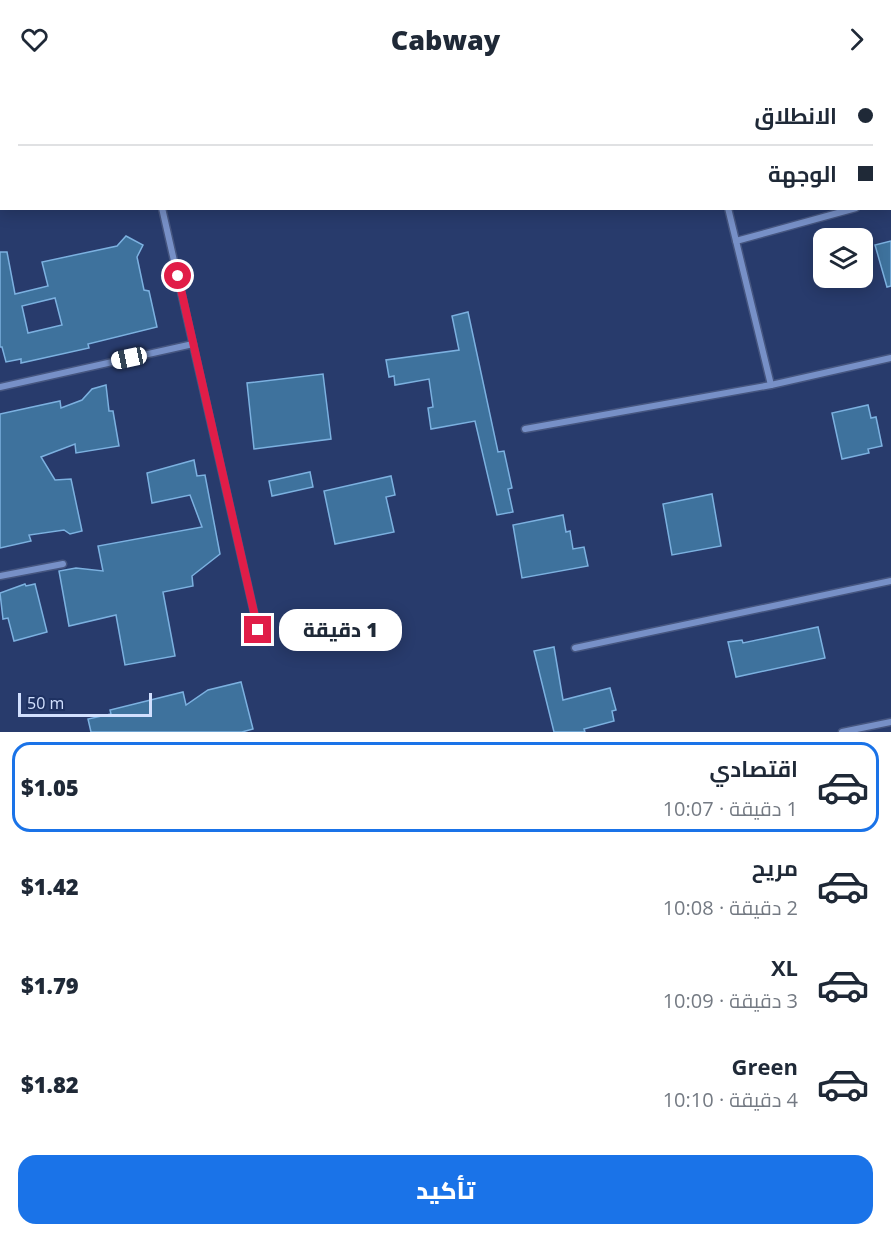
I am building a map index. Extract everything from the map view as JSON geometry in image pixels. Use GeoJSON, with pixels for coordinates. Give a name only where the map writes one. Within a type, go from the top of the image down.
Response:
{"type":"FeatureCollection","features":[{"type":"Feature","properties":{"kind":"street"},"geometry":{"type":"LineString","coordinates":[[162,210],[258,630]]}},
{"type":"Feature","properties":{"kind":"street"},"geometry":{"type":"LineString","coordinates":[[728,210],[771,385]]}},
{"type":"Feature","properties":{"kind":"street"},"geometry":{"type":"LineString","coordinates":[[736,241],[849,210]]}},
{"type":"Feature","properties":{"kind":"street"},"geometry":{"type":"LineString","coordinates":[[0,387],[193,344]]}},
{"type":"Feature","properties":{"kind":"street"},"geometry":{"type":"LineString","coordinates":[[525,429],[771,385],[891,358]]}},
{"type":"Feature","properties":{"kind":"street"},"geometry":{"type":"LineString","coordinates":[[0,576],[63,564]]}},
{"type":"Feature","properties":{"kind":"street"},"geometry":{"type":"LineString","coordinates":[[575,648],[891,581]]}},
{"type":"Feature","properties":{"kind":"street"},"geometry":{"type":"LineString","coordinates":[[842,732],[891,722]]}},
{"type":"Feature","properties":{"kind":"building"},"geometry":{"type":"Polygon","coordinates":[[[126,236],[143,245],[137,257],[144,290],[149,291],[157,327],[88,344],[89,348],[21,363],[21,359],[6,362],[2,347],[0,347],[0,252],[7,252],[15,294],[48,286],[42,262],[117,246],[126,236]],[[55,298],[22,306],[28,333],[62,325],[55,298]]]}},
{"type":"Feature","properties":{"kind":"building"},"geometry":{"type":"Polygon","coordinates":[[[891,241],[891,286],[887,287],[875,245],[891,241]]]}},
{"type":"Feature","properties":{"kind":"building"},"geometry":{"type":"Polygon","coordinates":[[[468,312],[498,452],[504,451],[512,488],[508,489],[513,512],[497,515],[475,421],[431,429],[428,408],[433,407],[429,379],[395,385],[394,376],[389,377],[386,360],[459,350],[452,316],[468,312]]]}},
{"type":"Feature","properties":{"kind":"building"},"geometry":{"type":"Polygon","coordinates":[[[323,374],[331,439],[254,449],[247,383],[323,374]]]}},
{"type":"Feature","properties":{"kind":"building"},"geometry":{"type":"Polygon","coordinates":[[[106,385],[109,411],[113,411],[119,446],[76,453],[75,444],[41,457],[55,480],[71,479],[82,531],[70,534],[64,530],[29,535],[31,541],[0,548],[0,414],[60,401],[61,408],[82,400],[92,389],[106,385]]]}},
{"type":"Feature","properties":{"kind":"building"},"geometry":{"type":"Polygon","coordinates":[[[868,405],[871,418],[876,417],[882,446],[868,449],[869,453],[842,459],[832,413],[868,405]]]}},
{"type":"Feature","properties":{"kind":"building"},"geometry":{"type":"Polygon","coordinates":[[[194,460],[197,476],[205,475],[220,554],[192,576],[193,586],[163,592],[175,656],[125,665],[116,615],[69,626],[59,571],[76,568],[103,571],[98,546],[202,527],[190,495],[152,503],[147,473],[194,460]]]}},
{"type":"Feature","properties":{"kind":"building"},"geometry":{"type":"Polygon","coordinates":[[[310,472],[313,487],[272,496],[269,481],[310,472]]]}},
{"type":"Feature","properties":{"kind":"building"},"geometry":{"type":"Polygon","coordinates":[[[391,476],[395,495],[386,497],[394,532],[335,544],[324,491],[391,476]]]}},
{"type":"Feature","properties":{"kind":"building"},"geometry":{"type":"Polygon","coordinates":[[[712,494],[721,546],[672,555],[663,504],[712,494]]]}},
{"type":"Feature","properties":{"kind":"building"},"geometry":{"type":"Polygon","coordinates":[[[563,515],[566,532],[570,531],[573,549],[584,547],[588,566],[522,578],[513,525],[563,515]]]}},
{"type":"Feature","properties":{"kind":"building"},"geometry":{"type":"Polygon","coordinates":[[[25,584],[26,586],[35,584],[47,632],[14,641],[8,618],[3,619],[0,593],[25,584]]]}},
{"type":"Feature","properties":{"kind":"building"},"geometry":{"type":"Polygon","coordinates":[[[818,627],[825,658],[736,677],[728,642],[742,640],[743,643],[818,627]]]}},
{"type":"Feature","properties":{"kind":"building"},"geometry":{"type":"Polygon","coordinates":[[[554,647],[563,700],[610,688],[616,710],[612,711],[614,721],[584,729],[585,732],[554,732],[534,651],[554,647]]]}},
{"type":"Feature","properties":{"kind":"building"},"geometry":{"type":"Polygon","coordinates":[[[241,682],[253,729],[242,732],[91,732],[88,719],[111,714],[110,710],[183,692],[186,705],[208,690],[241,682]]]}},
{"type":"Feature","properties":{"kind":"route"},"geometry":{"type":"LineString","coordinates":[[178,276],[258,630]]}}]}
